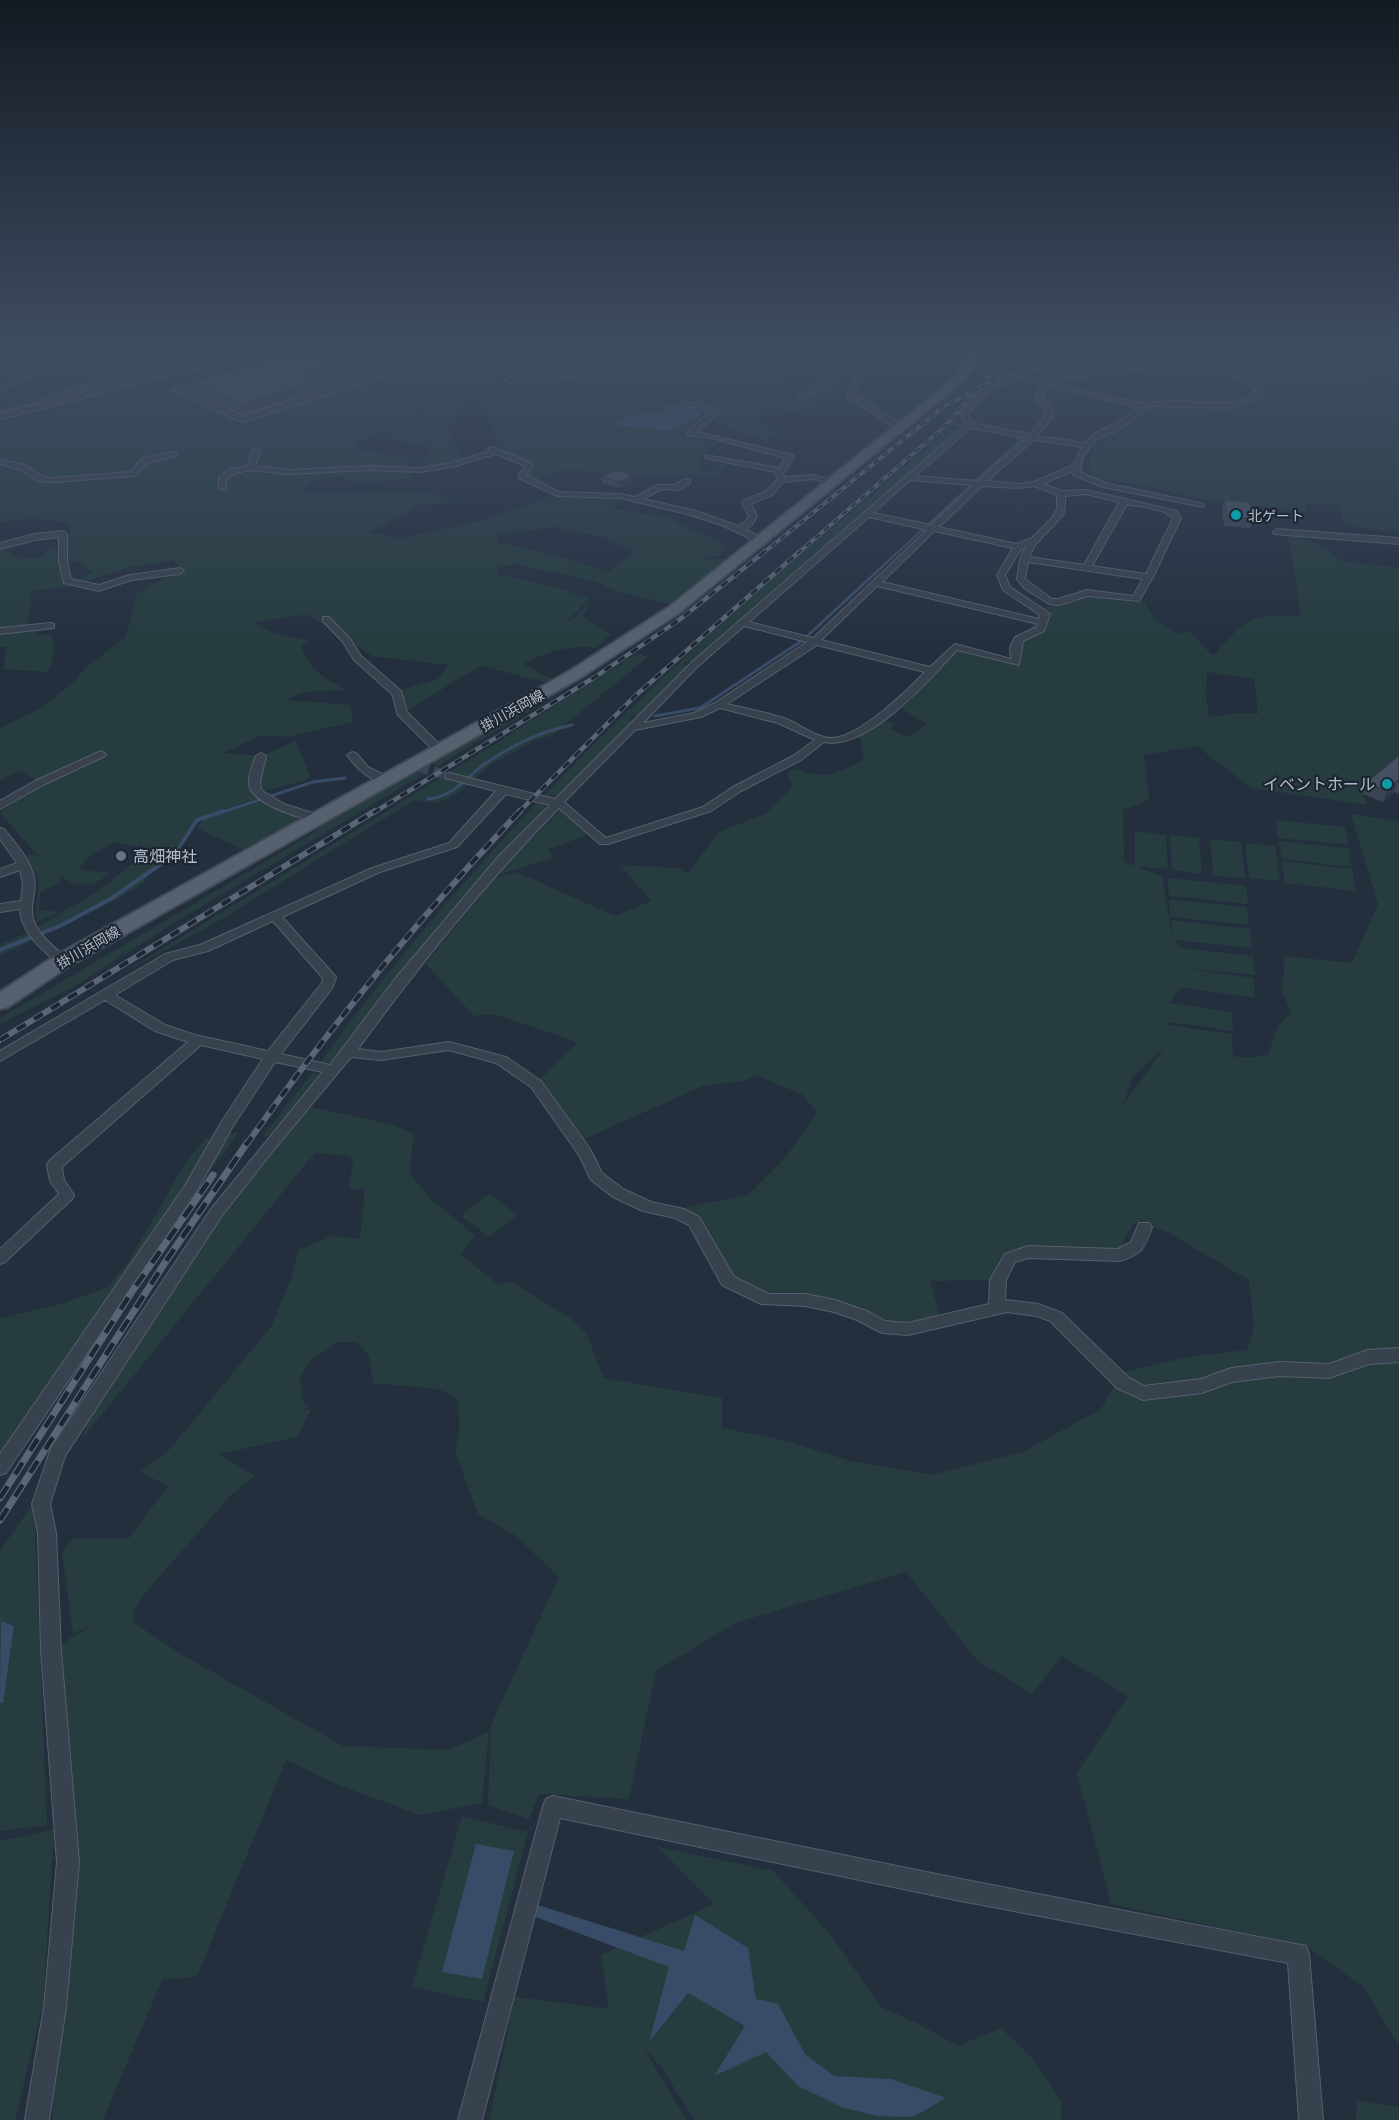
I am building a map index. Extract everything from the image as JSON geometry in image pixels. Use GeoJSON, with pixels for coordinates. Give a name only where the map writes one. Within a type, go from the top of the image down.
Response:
{"type":"FeatureCollection","features":[{"type":"Feature","properties":{"kind":"main road","name":"掛川浜岡線"},"geometry":{"type":"LineString","coordinates":[[0,1002],[62,961],[386,780],[416,766],[439,750],[583,669],[674,610],[871,451]]}},
{"type":"Feature","properties":{"kind":"street"},"geometry":{"type":"LineString","coordinates":[[250,468],[257,451]]}},
{"type":"Feature","properties":{"kind":"street"},"geometry":{"type":"LineString","coordinates":[[223,488],[222,479],[227,475],[250,468],[289,472],[369,468],[420,470],[452,465],[492,451]]}},
{"type":"Feature","properties":{"kind":"street"},"geometry":{"type":"LineString","coordinates":[[497,451],[529,465],[522,476],[557,494],[604,495],[693,513],[761,541]]}},
{"type":"Feature","properties":{"kind":"street"},"geometry":{"type":"LineString","coordinates":[[765,451],[790,458],[779,474],[781,480]]}},
{"type":"Feature","properties":{"kind":"street"},"geometry":{"type":"LineString","coordinates":[[37,2120],[55,2007],[68,1862],[51,1651],[46,1533],[41,1504],[57,1453],[216,1213],[271,1143],[348,1052],[400,982],[502,859],[645,713],[743,623],[940,451]]}},
{"type":"Feature","properties":{"kind":"street"},"geometry":{"type":"LineString","coordinates":[[634,726],[697,715],[719,705],[814,642],[932,528],[1016,451]]}},
{"type":"Feature","properties":{"kind":"street"},"geometry":{"type":"LineString","coordinates":[[1083,451],[1075,467],[1076,473],[1103,485],[1200,505]]}},
{"type":"Feature","properties":{"kind":"street"},"geometry":{"type":"LineString","coordinates":[[0,462],[21,467],[42,478],[64,480],[132,474],[146,460],[174,454]]}},
{"type":"Feature","properties":{"kind":"street"},"geometry":{"type":"LineString","coordinates":[[709,457],[781,471]]}},
{"type":"Feature","properties":{"kind":"street"},"geometry":{"type":"LineString","coordinates":[[909,478],[1019,486],[1036,484],[1075,467]]}},
{"type":"Feature","properties":{"kind":"street"},"geometry":{"type":"LineString","coordinates":[[738,530],[749,523],[753,516],[746,503],[769,493],[781,480],[814,477],[833,482]]}},
{"type":"Feature","properties":{"kind":"street"},"geometry":{"type":"LineString","coordinates":[[635,500],[661,487],[676,488],[687,481]]}},
{"type":"Feature","properties":{"kind":"street"},"geometry":{"type":"LineString","coordinates":[[1036,484],[1061,494],[1086,492],[1174,513],[1177,518],[1136,599],[1087,593],[1059,602],[1049,601],[1044,594],[1024,585],[1021,579],[1024,559],[1035,540],[1057,520],[1062,510],[1061,494]]}},
{"type":"Feature","properties":{"kind":"street"},"geometry":{"type":"LineString","coordinates":[[1087,568],[1124,501]]}},
{"type":"Feature","properties":{"kind":"street"},"geometry":{"type":"LineString","coordinates":[[867,514],[1018,547],[1035,540]]}},
{"type":"Feature","properties":{"kind":"street"},"geometry":{"type":"LineString","coordinates":[[1277,532],[1399,542]]}},
{"type":"Feature","properties":{"kind":"street"},"geometry":{"type":"LineString","coordinates":[[0,546],[35,537],[63,534],[63,562],[67,581],[99,588],[130,578],[180,571]]}},
{"type":"Feature","properties":{"kind":"street"},"geometry":{"type":"LineString","coordinates":[[719,705],[782,722],[822,740],[833,741],[860,733],[887,711],[899,705],[955,647],[1016,663],[1014,651],[1018,639],[1027,633],[1041,630],[1045,614],[1006,588],[1001,575],[1018,547]]}},
{"type":"Feature","properties":{"kind":"street"},"geometry":{"type":"LineString","coordinates":[[1024,559],[1149,577]]}},
{"type":"Feature","properties":{"kind":"street"},"geometry":{"type":"LineString","coordinates":[[875,583],[1043,623]]}},
{"type":"Feature","properties":{"kind":"street"},"geometry":{"type":"LineString","coordinates":[[326,619],[347,641],[357,658],[397,693],[402,713],[439,750]]}},
{"type":"Feature","properties":{"kind":"street"},"geometry":{"type":"LineString","coordinates":[[743,623],[932,671]]}},
{"type":"Feature","properties":{"kind":"street"},"geometry":{"type":"LineString","coordinates":[[0,631],[51,626]]}},
{"type":"Feature","properties":{"kind":"street"},"geometry":{"type":"LineString","coordinates":[[453,777],[557,803],[565,807],[604,842],[707,809],[737,789],[797,758],[822,740]]}},
{"type":"Feature","properties":{"kind":"street"},"geometry":{"type":"LineString","coordinates":[[0,806],[39,783],[101,754]]}},
{"type":"Feature","properties":{"kind":"street"},"geometry":{"type":"LineString","coordinates":[[352,755],[357,764],[386,780]]}},
{"type":"Feature","properties":{"kind":"street"},"geometry":{"type":"LineString","coordinates":[[261,756],[254,783],[256,791],[263,798],[318,818]]}},
{"type":"Feature","properties":{"kind":"street"},"geometry":{"type":"LineString","coordinates":[[0,1056],[169,957],[204,948],[376,870],[453,845],[504,789]]}},
{"type":"Feature","properties":{"kind":"street"},"geometry":{"type":"LineString","coordinates":[[0,831],[23,865],[30,884],[27,919],[37,935],[62,961]]}},
{"type":"Feature","properties":{"kind":"street"},"geometry":{"type":"LineString","coordinates":[[0,873],[23,865]]}},
{"type":"Feature","properties":{"kind":"street"},"geometry":{"type":"LineString","coordinates":[[0,908],[27,904]]}},
{"type":"Feature","properties":{"kind":"street"},"geometry":{"type":"LineString","coordinates":[[0,1468],[191,1188],[227,1124],[271,1057],[328,984],[330,977],[274,915]]}},
{"type":"Feature","properties":{"kind":"street"},"geometry":{"type":"LineString","coordinates":[[104,994],[160,1028],[198,1041],[333,1070]]}},
{"type":"Feature","properties":{"kind":"street"},"geometry":{"type":"LineString","coordinates":[[0,1258],[67,1195],[57,1181],[54,1165],[198,1041]]}},
{"type":"Feature","properties":{"kind":"street"},"geometry":{"type":"LineString","coordinates":[[348,1052],[381,1056],[449,1046],[501,1060],[536,1084],[579,1144],[596,1176],[618,1193],[648,1207],[680,1213],[694,1221],[728,1281],[767,1300],[805,1300],[835,1306],[863,1316],[882,1327],[908,1329],[1007,1306],[1038,1310],[1056,1317],[1123,1383],[1143,1393],[1202,1386],[1231,1375],[1280,1369],[1329,1371],[1368,1357],[1399,1355]]}},
{"type":"Feature","properties":{"kind":"street"},"geometry":{"type":"LineString","coordinates":[[997,1309],[998,1280],[1010,1257],[1028,1252],[1120,1255],[1138,1246],[1144,1227]]}},
{"type":"Feature","properties":{"kind":"street"},"geometry":{"type":"LineString","coordinates":[[470,2120],[553,1806],[961,1890],[1298,1954],[1311,2120]]}},
{"type":"Feature","properties":{"kind":"green space"},"geometry":{"type":"Polygon","coordinates":[[[0,451],[364,451],[409,458],[408,467],[413,479],[353,483],[341,476],[312,481],[302,492],[412,491],[436,495],[458,503],[414,505],[411,511],[370,532],[401,539],[491,518],[557,494],[623,497],[613,509],[667,517],[726,546],[721,555],[698,560],[731,558],[670,604],[619,592],[594,581],[513,564],[498,568],[497,574],[551,586],[590,599],[564,624],[579,614],[592,600],[583,616],[611,634],[596,648],[578,647],[559,650],[523,664],[551,679],[547,683],[482,666],[402,713],[401,690],[438,679],[448,665],[372,656],[307,614],[253,623],[274,633],[309,641],[301,646],[309,662],[324,677],[346,690],[302,692],[287,700],[350,705],[353,722],[287,737],[261,735],[224,753],[261,756],[296,741],[310,776],[307,780],[251,794],[256,794],[260,798],[195,819],[172,855],[176,856],[145,877],[145,882],[110,903],[0,956],[0,945],[28,932],[99,891],[146,852],[140,844],[141,847],[114,842],[89,857],[78,867],[86,871],[110,872],[92,884],[78,884],[59,874],[62,881],[40,893],[39,910],[61,912],[37,922],[38,883],[27,855],[37,855],[0,813],[19,791],[37,781],[19,770],[0,781],[0,728],[38,710],[74,682],[84,669],[126,637],[137,593],[180,570],[174,560],[131,567],[80,583],[76,581],[93,572],[78,561],[65,564],[70,525],[52,520],[35,519],[0,523],[0,451]],[[555,527],[505,533],[497,537],[497,543],[541,551],[608,572],[635,552],[602,537],[555,527]]]}},
{"type":"Feature","properties":{"kind":"green space"},"geometry":{"type":"Polygon","coordinates":[[[431,451],[458,451],[464,462],[427,469],[424,457],[431,451]]]}},
{"type":"Feature","properties":{"kind":"green space"},"geometry":{"type":"Polygon","coordinates":[[[496,451],[708,451],[698,460],[701,461],[696,470],[707,472],[720,463],[729,464],[716,477],[674,475],[652,478],[626,473],[564,470],[532,482],[522,476],[529,465],[496,451]]]}},
{"type":"Feature","properties":{"kind":"green space"},"geometry":{"type":"Polygon","coordinates":[[[922,451],[936,451],[890,491],[883,492],[887,494],[693,662],[685,662],[683,664],[689,666],[639,714],[630,716],[631,725],[557,795],[549,796],[542,802],[547,808],[508,845],[332,1063],[319,1064],[418,936],[471,875],[582,757],[699,644],[759,590],[922,451]]]}},
{"type":"Feature","properties":{"kind":"green space"},"geometry":{"type":"Polygon","coordinates":[[[1092,451],[1399,451],[1399,532],[1359,528],[1344,523],[1339,505],[1306,504],[1306,511],[1216,502],[1138,484],[1098,481],[1088,467],[1092,451]]]}},
{"type":"Feature","properties":{"kind":"green space"},"geometry":{"type":"Polygon","coordinates":[[[1287,537],[1302,537],[1329,550],[1341,561],[1399,568],[1399,758],[1363,794],[1368,805],[1251,788],[1197,746],[1144,755],[1149,800],[1123,810],[1124,862],[1135,866],[1135,831],[1166,835],[1168,869],[1137,867],[1162,876],[1172,934],[1172,920],[1250,929],[1252,948],[1174,940],[1181,948],[1253,956],[1255,975],[1181,968],[1254,978],[1255,998],[1181,987],[1169,1003],[1232,1012],[1233,1031],[1169,1022],[1169,1025],[1232,1034],[1233,1056],[1244,1058],[1268,1055],[1278,1025],[1291,1012],[1282,991],[1285,956],[1352,963],[1378,904],[1351,814],[1399,821],[1399,2046],[1364,1987],[1305,1946],[1111,1904],[1077,1773],[1128,1696],[1062,1656],[1032,1694],[978,1661],[906,1572],[735,1623],[656,1671],[629,1799],[539,1794],[529,1819],[488,1805],[491,1725],[559,1577],[516,1536],[478,1514],[455,1451],[460,1425],[457,1398],[438,1389],[373,1383],[369,1356],[357,1342],[338,1342],[310,1361],[300,1378],[303,1401],[309,1407],[297,1413],[311,1409],[297,1437],[219,1454],[255,1476],[230,1496],[143,1595],[135,1609],[133,1622],[179,1653],[343,1746],[449,1750],[489,1731],[482,1803],[420,1815],[336,1784],[286,1760],[197,1976],[162,1980],[103,2120],[52,2120],[72,1823],[59,1648],[72,1637],[96,1623],[73,1633],[62,1552],[73,1539],[129,1538],[168,1486],[140,1472],[170,1449],[271,1327],[290,1281],[299,1250],[332,1236],[360,1239],[365,1189],[349,1189],[353,1161],[349,1156],[316,1153],[308,1161],[82,1439],[91,1411],[194,1254],[249,1178],[311,1107],[390,1124],[414,1134],[409,1173],[433,1201],[475,1235],[461,1255],[499,1285],[512,1282],[572,1319],[587,1335],[604,1378],[722,1398],[722,1428],[788,1441],[850,1461],[932,1475],[1023,1452],[1101,1409],[1123,1372],[1193,1356],[1247,1350],[1254,1327],[1249,1280],[1167,1232],[1135,1222],[1125,1238],[1120,1255],[1011,1257],[998,1280],[930,1281],[939,1313],[933,1324],[908,1329],[835,1306],[767,1300],[728,1281],[694,1221],[678,1209],[748,1195],[786,1157],[817,1112],[802,1094],[757,1076],[743,1081],[703,1086],[582,1140],[538,1081],[578,1042],[493,1014],[474,1016],[426,964],[494,878],[517,872],[615,916],[651,901],[620,865],[677,868],[688,873],[719,832],[765,814],[793,787],[787,774],[795,768],[823,775],[846,769],[864,759],[859,736],[884,719],[895,725],[890,729],[908,737],[927,724],[902,709],[957,651],[1017,664],[1020,647],[1042,607],[1092,597],[1144,602],[1157,621],[1178,634],[1189,631],[1213,656],[1234,633],[1250,621],[1259,617],[1301,616],[1287,537]],[[1207,672],[1206,697],[1209,717],[1237,713],[1258,714],[1254,679],[1207,672]],[[1164,1048],[1132,1077],[1124,1104],[1164,1048]]]}},
{"type":"Feature","properties":{"kind":"green space"},"geometry":{"type":"Polygon","coordinates":[[[59,546],[67,581],[74,586],[32,591],[28,625],[0,628],[0,575],[3,574],[0,574],[0,551],[9,551],[20,559],[41,558],[46,551],[59,546]]]}},
{"type":"Feature","properties":{"kind":"green space"},"geometry":{"type":"Polygon","coordinates":[[[35,627],[38,636],[50,634],[52,637],[54,652],[48,672],[3,669],[7,647],[0,647],[0,632],[35,627]]]}},
{"type":"Feature","properties":{"kind":"green space"},"geometry":{"type":"Polygon","coordinates":[[[618,653],[605,664],[548,700],[436,767],[434,760],[618,653]]]}},
{"type":"Feature","properties":{"kind":"green space"},"geometry":{"type":"Polygon","coordinates":[[[637,653],[648,657],[551,736],[538,739],[489,766],[457,794],[437,803],[414,800],[222,919],[113,979],[476,756],[637,653]]]}},
{"type":"Feature","properties":{"kind":"green space"},"geometry":{"type":"Polygon","coordinates":[[[411,773],[424,774],[172,924],[77,985],[0,1024],[0,1018],[314,833],[325,821],[411,773]]]}},
{"type":"Feature","properties":{"kind":"green space"},"geometry":{"type":"Polygon","coordinates":[[[260,802],[269,802],[310,819],[247,852],[197,828],[204,819],[260,802]]]}},
{"type":"Feature","properties":{"kind":"green space"},"geometry":{"type":"Polygon","coordinates":[[[562,809],[591,834],[548,849],[553,858],[495,876],[562,809]]]}},
{"type":"Feature","properties":{"kind":"green space"},"geometry":{"type":"Polygon","coordinates":[[[1276,820],[1345,827],[1349,845],[1278,838],[1276,820]]]}},
{"type":"Feature","properties":{"kind":"green space"},"geometry":{"type":"Polygon","coordinates":[[[1170,835],[1199,838],[1202,874],[1172,870],[1170,835]]]}},
{"type":"Feature","properties":{"kind":"green space"},"geometry":{"type":"Polygon","coordinates":[[[1210,839],[1241,842],[1245,879],[1213,875],[1210,839]]]}},
{"type":"Feature","properties":{"kind":"green space"},"geometry":{"type":"Polygon","coordinates":[[[1279,841],[1349,848],[1351,867],[1282,859],[1279,841]]]}},
{"type":"Feature","properties":{"kind":"green space"},"geometry":{"type":"Polygon","coordinates":[[[1245,843],[1275,846],[1280,881],[1249,878],[1245,843]]]}},
{"type":"Feature","properties":{"kind":"green space"},"geometry":{"type":"Polygon","coordinates":[[[1282,861],[1352,869],[1356,891],[1285,883],[1282,861]]]}},
{"type":"Feature","properties":{"kind":"green space"},"geometry":{"type":"Polygon","coordinates":[[[1168,878],[1246,886],[1248,904],[1169,896],[1168,878]]]}},
{"type":"Feature","properties":{"kind":"green space"},"geometry":{"type":"Polygon","coordinates":[[[1169,899],[1247,907],[1249,925],[1170,917],[1169,899]]]}},
{"type":"Feature","properties":{"kind":"green space"},"geometry":{"type":"Polygon","coordinates":[[[312,1073],[320,1074],[320,1079],[267,1137],[263,1136],[312,1073]]]}},
{"type":"Feature","properties":{"kind":"green space"},"geometry":{"type":"Polygon","coordinates":[[[239,1132],[109,1307],[0,1463],[0,1318],[62,1304],[108,1287],[128,1262],[186,1162],[206,1138],[239,1132]]]}},
{"type":"Feature","properties":{"kind":"green space"},"geometry":{"type":"Polygon","coordinates":[[[489,1193],[517,1215],[490,1237],[461,1216],[489,1193]]]}},
{"type":"Feature","properties":{"kind":"green space"},"geometry":{"type":"Polygon","coordinates":[[[32,1505],[47,1825],[0,1831],[0,1551],[32,1505]]]}},
{"type":"Feature","properties":{"kind":"green space"},"geometry":{"type":"Polygon","coordinates":[[[462,1816],[528,1832],[483,2002],[412,1987],[462,1816]]]}},
{"type":"Feature","properties":{"kind":"green space"},"geometry":{"type":"Polygon","coordinates":[[[54,1830],[43,2004],[15,2120],[0,2120],[0,1841],[54,1830]]]}},
{"type":"Feature","properties":{"kind":"green space"},"geometry":{"type":"Polygon","coordinates":[[[658,1847],[773,1871],[830,1934],[881,2007],[917,2023],[958,2046],[1001,2028],[1033,2059],[1043,2073],[1061,2101],[1061,2120],[694,2120],[662,2068],[643,2047],[687,2120],[489,2120],[515,1997],[609,2009],[601,1955],[714,1904],[658,1847]]]}},
{"type":"Feature","properties":{"kind":"green space"},"geometry":{"type":"Polygon","coordinates":[[[1357,2101],[1399,2107],[1399,2120],[1356,2120],[1357,2101]]]}},
{"type":"Feature","properties":{"kind":"water"},"geometry":{"type":"Polygon","coordinates":[[[1,1621],[14,1626],[3,1703],[0,1703],[1,1621]]]}},
{"type":"Feature","properties":{"kind":"water"},"geometry":{"type":"Polygon","coordinates":[[[476,1844],[514,1851],[482,1979],[442,1972],[476,1844]]]}},
{"type":"Feature","properties":{"kind":"water"},"geometry":{"type":"Polygon","coordinates":[[[528,1902],[684,1951],[695,1915],[748,1948],[756,1999],[778,2004],[805,2054],[834,2076],[891,2079],[946,2098],[913,2117],[878,2116],[844,2108],[798,2086],[766,2052],[714,2076],[745,2026],[688,1993],[649,2042],[669,1967],[525,1913],[528,1902]]]}},
{"type":"Feature","properties":{"kind":"building"},"geometry":{"type":"Polygon","coordinates":[[[616,470],[633,475],[620,482],[602,477],[616,470]]]}},
{"type":"Feature","properties":{"kind":"building"},"geometry":{"type":"Polygon","coordinates":[[[1224,500],[1250,502],[1253,519],[1227,516],[1224,500]]]}},
{"type":"Feature","properties":{"kind":"building"},"geometry":{"type":"Polygon","coordinates":[[[1399,755],[1399,782],[1397,781],[1387,791],[1366,783],[1399,755]]]}},
{"type":"Feature","properties":{"kind":"waterway"},"geometry":{"type":"LineString","coordinates":[[896,554],[1008,451]]}},
{"type":"Feature","properties":{"kind":"waterway"},"geometry":{"type":"LineString","coordinates":[[655,716],[700,708],[803,640],[898,552]]}},
{"type":"Feature","properties":{"kind":"waterway"},"geometry":{"type":"LineString","coordinates":[[428,799],[453,790],[506,750],[538,735],[572,725]]}},
{"type":"Feature","properties":{"kind":"waterway"},"geometry":{"type":"LineString","coordinates":[[220,813],[313,782],[345,778]]}},
{"type":"Feature","properties":{"kind":"waterway"},"geometry":{"type":"LineString","coordinates":[[0,950],[62,925],[112,898],[174,855],[197,820],[224,811]]}},
{"type":"Feature","properties":{"kind":"tunnel"},"geometry":{"type":"LineString","coordinates":[[419,767],[449,776]]}},
{"type":"Feature","properties":{"kind":"railway"},"geometry":{"type":"LineString","coordinates":[[762,554],[889,451]]}},
{"type":"Feature","properties":{"kind":"railway"},"geometry":{"type":"LineString","coordinates":[[797,554],[916,451]]}},
{"type":"Feature","properties":{"kind":"railway"},"geometry":{"type":"LineString","coordinates":[[373,813],[595,677],[679,620],[764,552]]}},
{"type":"Feature","properties":{"kind":"railway"},"geometry":{"type":"LineString","coordinates":[[520,811],[635,696],[799,552]]}},
{"type":"Feature","properties":{"kind":"railway"},"geometry":{"type":"LineString","coordinates":[[0,1040],[375,811]]}},
{"type":"Feature","properties":{"kind":"railway"},"geometry":{"type":"LineString","coordinates":[[246,1145],[377,973],[520,811]]}},
{"type":"Feature","properties":{"kind":"railway"},"geometry":{"type":"LineString","coordinates":[[0,1520],[164,1264],[247,1143]]}},
{"type":"Feature","properties":{"kind":"railway"},"geometry":{"type":"LineString","coordinates":[[0,1498],[131,1293],[213,1175]]}},
{"type":"Feature","properties":{"kind":"place","name":"北ゲート"},"geometry":{"type":"Point","coordinates":[1236,515]}},
{"type":"Feature","properties":{"kind":"place","name":"イベントホール"},"geometry":{"type":"Point","coordinates":[1387,784]}},
{"type":"Feature","properties":{"kind":"place","name":"高畑神社"},"geometry":{"type":"Point","coordinates":[121,856]}}]}
